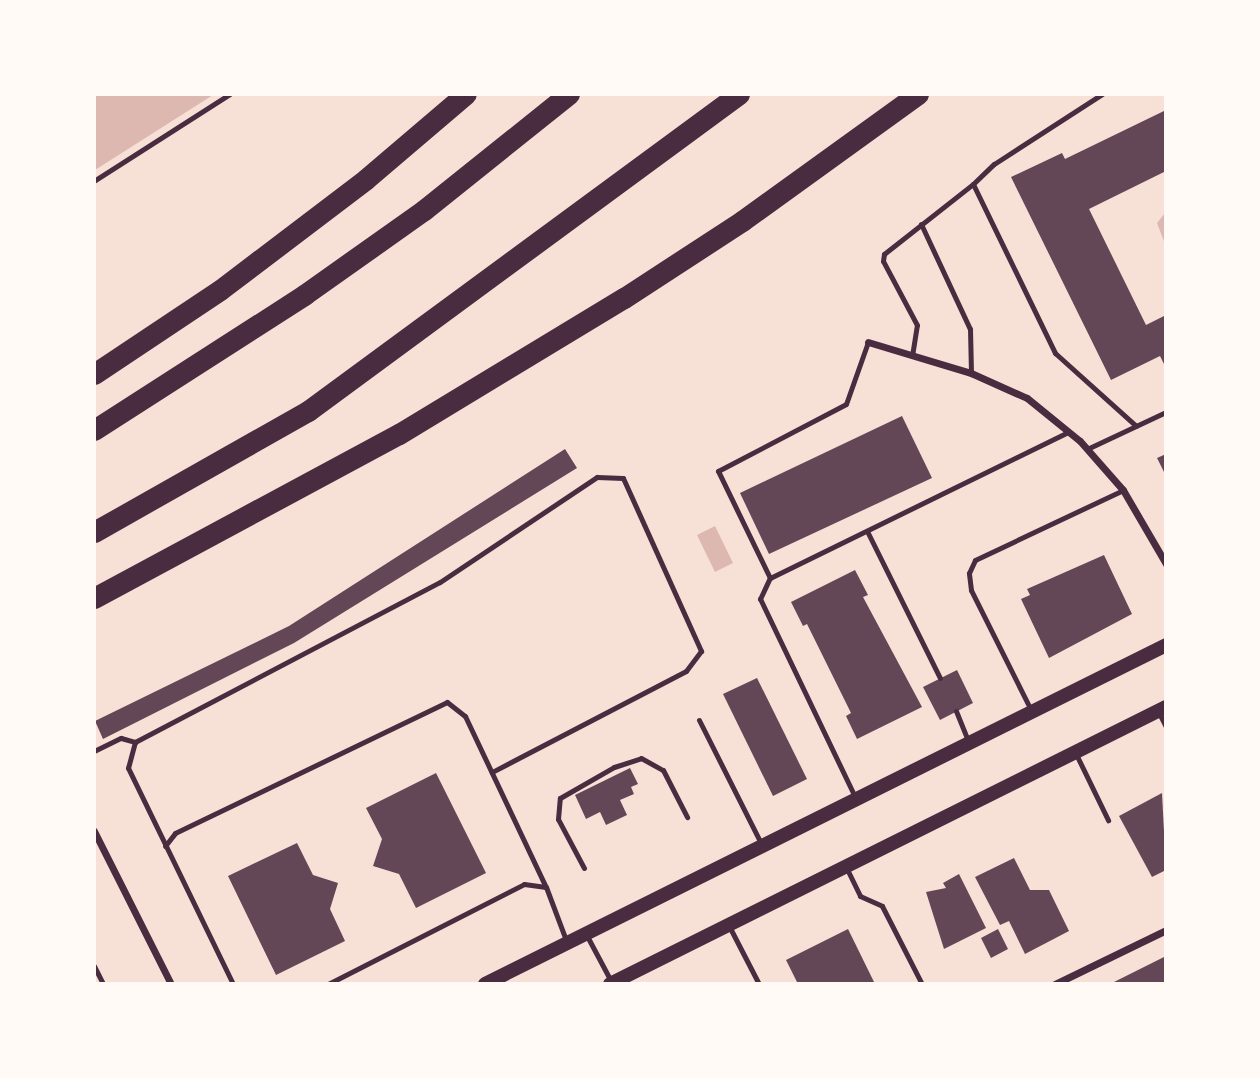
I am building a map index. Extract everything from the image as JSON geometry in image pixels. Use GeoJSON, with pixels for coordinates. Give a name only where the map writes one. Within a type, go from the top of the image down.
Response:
{"type":"FeatureCollection","features":[{"type":"Feature","properties":{"kind":"highway"},"geometry":{"type":"LineString","coordinates":[[94,374],[241,274],[366,179],[466,94]]}},
{"type":"Feature","properties":{"kind":"highway"},"geometry":{"type":"LineString","coordinates":[[94,430],[304,295],[424,210],[569,94]]}},
{"type":"Feature","properties":{"kind":"highway"},"geometry":{"type":"LineString","coordinates":[[94,532],[308,411],[739,94]]}},
{"type":"Feature","properties":{"kind":"highway"},"geometry":{"type":"LineString","coordinates":[[94,598],[399,434],[624,298],[743,221],[918,94]]}},
{"type":"Feature","properties":{"kind":"main road"},"geometry":{"type":"LineString","coordinates":[[485,984],[1166,645]]}},
{"type":"Feature","properties":{"kind":"main road"},"geometry":{"type":"LineString","coordinates":[[611,983],[1162,709]]}},
{"type":"Feature","properties":{"kind":"street"},"geometry":{"type":"LineString","coordinates":[[868,342],[971,373],[1027,398],[1087,449],[1124,490],[1163,554],[1166,564]]}},
{"type":"Feature","properties":{"kind":"street"},"geometry":{"type":"LineString","coordinates":[[94,831],[171,984]]}},
{"type":"Feature","properties":{"kind":"street"},"geometry":{"type":"LineString","coordinates":[[1055,984],[1166,930]]}},
{"type":"Feature","properties":{"kind":"lane"},"geometry":{"type":"LineString","coordinates":[[912,356],[917,325],[883,261],[884,254],[973,184],[994,164],[1102,94]]}},
{"type":"Feature","properties":{"kind":"lane"},"geometry":{"type":"LineString","coordinates":[[973,184],[1055,353],[1136,426]]}},
{"type":"Feature","properties":{"kind":"lane"},"geometry":{"type":"LineString","coordinates":[[921,224],[970,329],[971,373]]}},
{"type":"Feature","properties":{"kind":"lane"},"geometry":{"type":"LineString","coordinates":[[770,578],[718,471],[846,404],[868,342]]}},
{"type":"Feature","properties":{"kind":"lane"},"geometry":{"type":"LineString","coordinates":[[1087,449],[1166,412]]}},
{"type":"Feature","properties":{"kind":"lane"},"geometry":{"type":"LineString","coordinates":[[856,799],[760,599],[770,578],[1068,432]]}},
{"type":"Feature","properties":{"kind":"lane"},"geometry":{"type":"LineString","coordinates":[[94,751],[121,738],[135,742],[440,582],[597,477],[623,478],[701,651],[686,671],[492,772]]}},
{"type":"Feature","properties":{"kind":"lane"},"geometry":{"type":"LineString","coordinates":[[1032,712],[971,590],[969,573],[975,560],[1124,490]]}},
{"type":"Feature","properties":{"kind":"lane"},"geometry":{"type":"LineString","coordinates":[[867,531],[940,678]]}},
{"type":"Feature","properties":{"kind":"lane"},"geometry":{"type":"LineString","coordinates":[[165,846],[175,833],[447,702],[465,716],[546,887],[567,943]]}},
{"type":"Feature","properties":{"kind":"lane"},"geometry":{"type":"LineString","coordinates":[[1162,709],[1166,727]]}},
{"type":"Feature","properties":{"kind":"lane"},"geometry":{"type":"LineString","coordinates":[[956,711],[970,744]]}},
{"type":"Feature","properties":{"kind":"lane"},"geometry":{"type":"LineString","coordinates":[[699,720],[762,845]]}},
{"type":"Feature","properties":{"kind":"lane"},"geometry":{"type":"LineString","coordinates":[[135,742],[128,768],[233,984]]}},
{"type":"Feature","properties":{"kind":"lane"},"geometry":{"type":"LineString","coordinates":[[1075,752],[1108,820]]}},
{"type":"Feature","properties":{"kind":"lane"},"geometry":{"type":"LineString","coordinates":[[584,867],[558,819],[561,798],[614,767],[641,758],[663,770],[687,817]]}},
{"type":"Feature","properties":{"kind":"lane"},"geometry":{"type":"LineString","coordinates":[[846,867],[860,896],[882,906],[922,984]]}},
{"type":"Feature","properties":{"kind":"lane"},"geometry":{"type":"LineString","coordinates":[[328,984],[524,884],[546,887]]}},
{"type":"Feature","properties":{"kind":"lane"},"geometry":{"type":"LineString","coordinates":[[729,926],[759,984]]}},
{"type":"Feature","properties":{"kind":"lane"},"geometry":{"type":"LineString","coordinates":[[586,933],[611,983]]}},
{"type":"Feature","properties":{"kind":"lane"},"geometry":{"type":"LineString","coordinates":[[94,966],[103,984]]}},
{"type":"Feature","properties":{"kind":"path"},"geometry":{"type":"LineString","coordinates":[[94,181],[230,94]]}},
{"type":"Feature","properties":{"kind":"shaded area"},"geometry":{"type":"Polygon","coordinates":[[[95,94],[213,94],[213,95],[95,170],[95,94]]]}},
{"type":"Feature","properties":{"kind":"shaded area"},"geometry":{"type":"Polygon","coordinates":[[[1166,213],[1165,244],[1157,223],[1166,213]]]}},
{"type":"Feature","properties":{"kind":"shaded area"},"geometry":{"type":"Polygon","coordinates":[[[715,526],[733,563],[715,572],[697,535],[715,526]]]}},
{"type":"Feature","properties":{"kind":"building"},"geometry":{"type":"Polygon","coordinates":[[[1166,110],[1166,171],[1089,209],[1146,325],[1166,315],[1166,368],[1160,356],[1111,380],[1011,177],[1062,153],[1065,159],[1166,110]]]}},
{"type":"Feature","properties":{"kind":"building"},"geometry":{"type":"Polygon","coordinates":[[[902,416],[932,478],[769,554],[740,493],[902,416]]]}},
{"type":"Feature","properties":{"kind":"building"},"geometry":{"type":"Polygon","coordinates":[[[565,449],[577,468],[294,643],[103,739],[95,721],[289,626],[565,449]]]}},
{"type":"Feature","properties":{"kind":"building"},"geometry":{"type":"Polygon","coordinates":[[[1166,454],[1166,476],[1157,458],[1166,454]]]}},
{"type":"Feature","properties":{"kind":"building"},"geometry":{"type":"Polygon","coordinates":[[[1104,555],[1132,614],[1049,658],[1021,599],[1030,595],[1027,589],[1104,555]]]}},
{"type":"Feature","properties":{"kind":"building"},"geometry":{"type":"Polygon","coordinates":[[[855,570],[868,595],[863,597],[922,707],[857,739],[846,716],[851,713],[807,624],[803,626],[791,602],[855,570]]]}},
{"type":"Feature","properties":{"kind":"building"},"geometry":{"type":"Polygon","coordinates":[[[957,670],[973,703],[940,720],[923,687],[957,670]]]}},
{"type":"Feature","properties":{"kind":"building"},"geometry":{"type":"Polygon","coordinates":[[[757,678],[807,779],[773,796],[723,694],[757,678]]]}},
{"type":"Feature","properties":{"kind":"building"},"geometry":{"type":"Polygon","coordinates":[[[630,768],[638,784],[631,787],[634,794],[620,800],[627,815],[606,825],[600,812],[586,819],[575,795],[630,768]]]}},
{"type":"Feature","properties":{"kind":"building"},"geometry":{"type":"Polygon","coordinates":[[[436,773],[486,873],[416,908],[399,874],[373,866],[382,839],[366,808],[436,773]]]}},
{"type":"Feature","properties":{"kind":"building"},"geometry":{"type":"Polygon","coordinates":[[[1162,793],[1166,870],[1152,877],[1119,816],[1162,793]]]}},
{"type":"Feature","properties":{"kind":"building"},"geometry":{"type":"Polygon","coordinates":[[[297,843],[313,875],[338,883],[330,909],[345,941],[276,975],[228,876],[297,843]]]}},
{"type":"Feature","properties":{"kind":"building"},"geometry":{"type":"Polygon","coordinates":[[[1014,858],[1030,890],[1049,890],[1069,931],[1025,954],[1009,921],[1000,925],[975,877],[1014,858]]]}},
{"type":"Feature","properties":{"kind":"building"},"geometry":{"type":"Polygon","coordinates":[[[959,874],[986,928],[944,949],[926,892],[946,888],[943,883],[959,874]]]}},
{"type":"Feature","properties":{"kind":"building"},"geometry":{"type":"Polygon","coordinates":[[[848,929],[875,984],[798,984],[786,960],[848,929]]]}},
{"type":"Feature","properties":{"kind":"building"},"geometry":{"type":"Polygon","coordinates":[[[998,929],[1008,949],[991,958],[981,938],[998,929]]]}},
{"type":"Feature","properties":{"kind":"building"},"geometry":{"type":"Polygon","coordinates":[[[1166,956],[1166,984],[1110,984],[1166,956]]]}}]}
